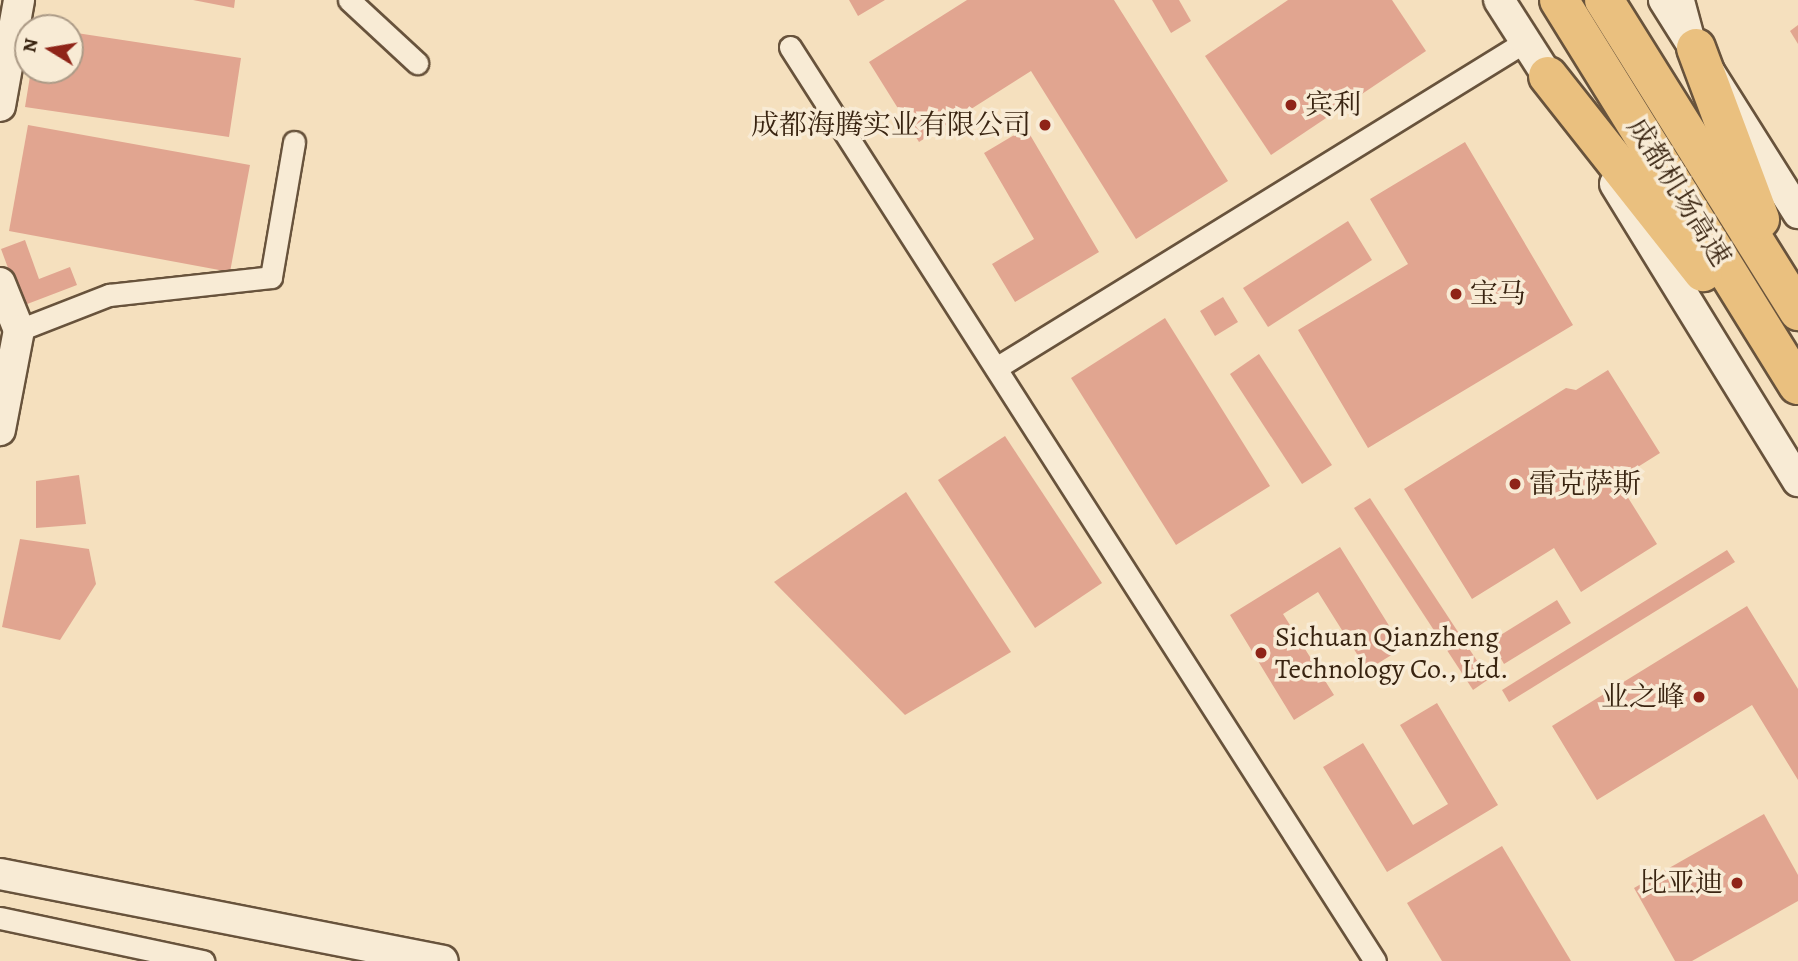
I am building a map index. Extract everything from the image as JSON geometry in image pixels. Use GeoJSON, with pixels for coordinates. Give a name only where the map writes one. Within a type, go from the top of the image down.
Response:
{"type":"FeatureCollection","features":[{"type":"Feature","properties":{"kind":"highway","name":"成都机场高速"},"geometry":{"type":"LineString","coordinates":[[1559,0],[1798,384]]}},
{"type":"Feature","properties":{"kind":"highway","name":"成都机场高速"},"geometry":{"type":"LineString","coordinates":[[1604,0],[1793,303]]}},
{"type":"Feature","properties":{"kind":"highway"},"geometry":{"type":"LineString","coordinates":[[1696,48],[1793,303]]}},
{"type":"Feature","properties":{"kind":"highway"},"geometry":{"type":"LineString","coordinates":[[1548,76],[1798,391]]}},
{"type":"Feature","properties":{"kind":"main road"},"geometry":{"type":"LineString","coordinates":[[0,106],[19,0]]}},
{"type":"Feature","properties":{"kind":"main road"},"geometry":{"type":"LineString","coordinates":[[1500,0],[1798,481]]}},
{"type":"Feature","properties":{"kind":"main road"},"geometry":{"type":"LineString","coordinates":[[1664,0],[1798,213]]}},
{"type":"Feature","properties":{"kind":"main road"},"geometry":{"type":"LineString","coordinates":[[0,283],[19,330],[0,430]]}},
{"type":"Feature","properties":{"kind":"main road"},"geometry":{"type":"LineString","coordinates":[[0,874],[443,961]]}},
{"type":"Feature","properties":{"kind":"street"},"geometry":{"type":"LineString","coordinates":[[349,0],[417,63]]}},
{"type":"Feature","properties":{"kind":"street"},"geometry":{"type":"LineString","coordinates":[[1683,0],[1696,48]]}},
{"type":"Feature","properties":{"kind":"street"},"geometry":{"type":"LineString","coordinates":[[996,368],[1526,41]]}},
{"type":"Feature","properties":{"kind":"street"},"geometry":{"type":"LineString","coordinates":[[790,47],[1375,961]]}},
{"type":"Feature","properties":{"kind":"street"},"geometry":{"type":"LineString","coordinates":[[19,330],[109,295],[271,277],[294,142]]}},
{"type":"Feature","properties":{"kind":"street"},"geometry":{"type":"LineString","coordinates":[[0,918],[203,961]]}},
{"type":"Feature","properties":{"kind":"building"},"geometry":{"type":"Polygon","coordinates":[[[193,0],[235,0],[234,8],[193,0]]]}},
{"type":"Feature","properties":{"kind":"building"},"geometry":{"type":"Polygon","coordinates":[[[849,0],[885,0],[858,16],[849,0]]]}},
{"type":"Feature","properties":{"kind":"building"},"geometry":{"type":"Polygon","coordinates":[[[967,0],[1114,0],[1228,181],[1136,239],[1031,71],[919,142],[869,62],[967,0]]]}},
{"type":"Feature","properties":{"kind":"building"},"geometry":{"type":"Polygon","coordinates":[[[1152,0],[1179,0],[1191,21],[1171,33],[1152,0]]]}},
{"type":"Feature","properties":{"kind":"building","name":"宾利"},"geometry":{"type":"Polygon","coordinates":[[[1288,0],[1392,0],[1426,51],[1271,155],[1205,56],[1288,0]]]}},
{"type":"Feature","properties":{"kind":"building"},"geometry":{"type":"Polygon","coordinates":[[[1798,25],[1798,44],[1790,31],[1798,25]]]}},
{"type":"Feature","properties":{"kind":"building"},"geometry":{"type":"Polygon","coordinates":[[[84,34],[241,58],[229,137],[25,107],[29,84],[84,84],[84,34]]]}},
{"type":"Feature","properties":{"kind":"building"},"geometry":{"type":"Polygon","coordinates":[[[28,125],[250,165],[230,272],[9,231],[28,125]]]}},
{"type":"Feature","properties":{"kind":"building"},"geometry":{"type":"Polygon","coordinates":[[[1026,128],[1099,252],[1015,302],[992,264],[1034,239],[984,153],[1026,128]]]}},
{"type":"Feature","properties":{"kind":"building","name":"宝马"},"geometry":{"type":"Polygon","coordinates":[[[1465,142],[1573,325],[1368,448],[1298,330],[1408,264],[1370,199],[1465,142]]]}},
{"type":"Feature","properties":{"kind":"building"},"geometry":{"type":"Polygon","coordinates":[[[1348,221],[1372,260],[1268,327],[1243,288],[1348,221]]]}},
{"type":"Feature","properties":{"kind":"building"},"geometry":{"type":"Polygon","coordinates":[[[25,240],[39,279],[70,267],[77,285],[22,306],[1,249],[25,240]]]}},
{"type":"Feature","properties":{"kind":"building"},"geometry":{"type":"Polygon","coordinates":[[[1223,297],[1238,322],[1215,336],[1200,311],[1223,297]]]}},
{"type":"Feature","properties":{"kind":"building"},"geometry":{"type":"Polygon","coordinates":[[[1165,318],[1270,486],[1176,545],[1071,378],[1165,318]]]}},
{"type":"Feature","properties":{"kind":"building"},"geometry":{"type":"Polygon","coordinates":[[[1259,354],[1332,465],[1302,484],[1230,374],[1259,354]]]}},
{"type":"Feature","properties":{"kind":"building","name":"雷克萨斯"},"geometry":{"type":"Polygon","coordinates":[[[1608,370],[1660,453],[1617,480],[1657,544],[1581,592],[1554,548],[1472,599],[1404,489],[1566,388],[1576,390],[1608,370]]]}},
{"type":"Feature","properties":{"kind":"building"},"geometry":{"type":"Polygon","coordinates":[[[1005,436],[1102,583],[1035,628],[938,480],[1005,436]]]}},
{"type":"Feature","properties":{"kind":"building"},"geometry":{"type":"Polygon","coordinates":[[[79,475],[86,524],[36,528],[36,481],[79,475]]]}},
{"type":"Feature","properties":{"kind":"building"},"geometry":{"type":"Polygon","coordinates":[[[906,492],[1011,652],[905,715],[774,582],[906,492]]]}},
{"type":"Feature","properties":{"kind":"building"},"geometry":{"type":"Polygon","coordinates":[[[1370,498],[1489,679],[1473,690],[1354,508],[1370,498]]]}},
{"type":"Feature","properties":{"kind":"building"},"geometry":{"type":"Polygon","coordinates":[[[20,539],[89,549],[96,584],[60,640],[2,627],[20,539]]]}},
{"type":"Feature","properties":{"kind":"building"},"geometry":{"type":"Polygon","coordinates":[[[1340,547],[1403,648],[1367,670],[1318,592],[1283,614],[1334,695],[1294,720],[1230,615],[1340,547]]]}},
{"type":"Feature","properties":{"kind":"building"},"geometry":{"type":"Polygon","coordinates":[[[1727,550],[1735,562],[1509,702],[1502,690],[1727,550]]]}},
{"type":"Feature","properties":{"kind":"building"},"geometry":{"type":"Polygon","coordinates":[[[1557,600],[1571,623],[1504,664],[1491,641],[1557,600]]]}},
{"type":"Feature","properties":{"kind":"building","name":"业之峰"},"geometry":{"type":"Polygon","coordinates":[[[1747,606],[1798,689],[1798,780],[1752,705],[1597,800],[1552,726],[1747,606]]]}},
{"type":"Feature","properties":{"kind":"building"},"geometry":{"type":"Polygon","coordinates":[[[1437,703],[1498,805],[1387,872],[1323,767],[1363,743],[1413,825],[1448,804],[1400,725],[1437,703]]]}},
{"type":"Feature","properties":{"kind":"building"},"geometry":{"type":"Polygon","coordinates":[[[1764,814],[1798,875],[1798,901],[1692,961],[1675,961],[1634,888],[1764,814]]]}},
{"type":"Feature","properties":{"kind":"building"},"geometry":{"type":"Polygon","coordinates":[[[1502,846],[1571,961],[1442,961],[1407,903],[1502,846]]]}},
{"type":"Feature","properties":{"kind":"place","name":"宾利"},"geometry":{"type":"Point","coordinates":[1291,105]}},
{"type":"Feature","properties":{"kind":"place","name":"成都海腾实业有限公司"},"geometry":{"type":"Point","coordinates":[1045,125]}},
{"type":"Feature","properties":{"kind":"place","name":"宝马"},"geometry":{"type":"Point","coordinates":[1456,294]}},
{"type":"Feature","properties":{"kind":"place","name":"雷克萨斯"},"geometry":{"type":"Point","coordinates":[1515,484]}},
{"type":"Feature","properties":{"kind":"place","name":"Sichuan Qianzheng Technology Co., Ltd."},"geometry":{"type":"Point","coordinates":[1261,653]}},
{"type":"Feature","properties":{"kind":"place","name":"业之峰"},"geometry":{"type":"Point","coordinates":[1699,697]}},
{"type":"Feature","properties":{"kind":"place","name":"比亚迪"},"geometry":{"type":"Point","coordinates":[1737,883]}}]}
